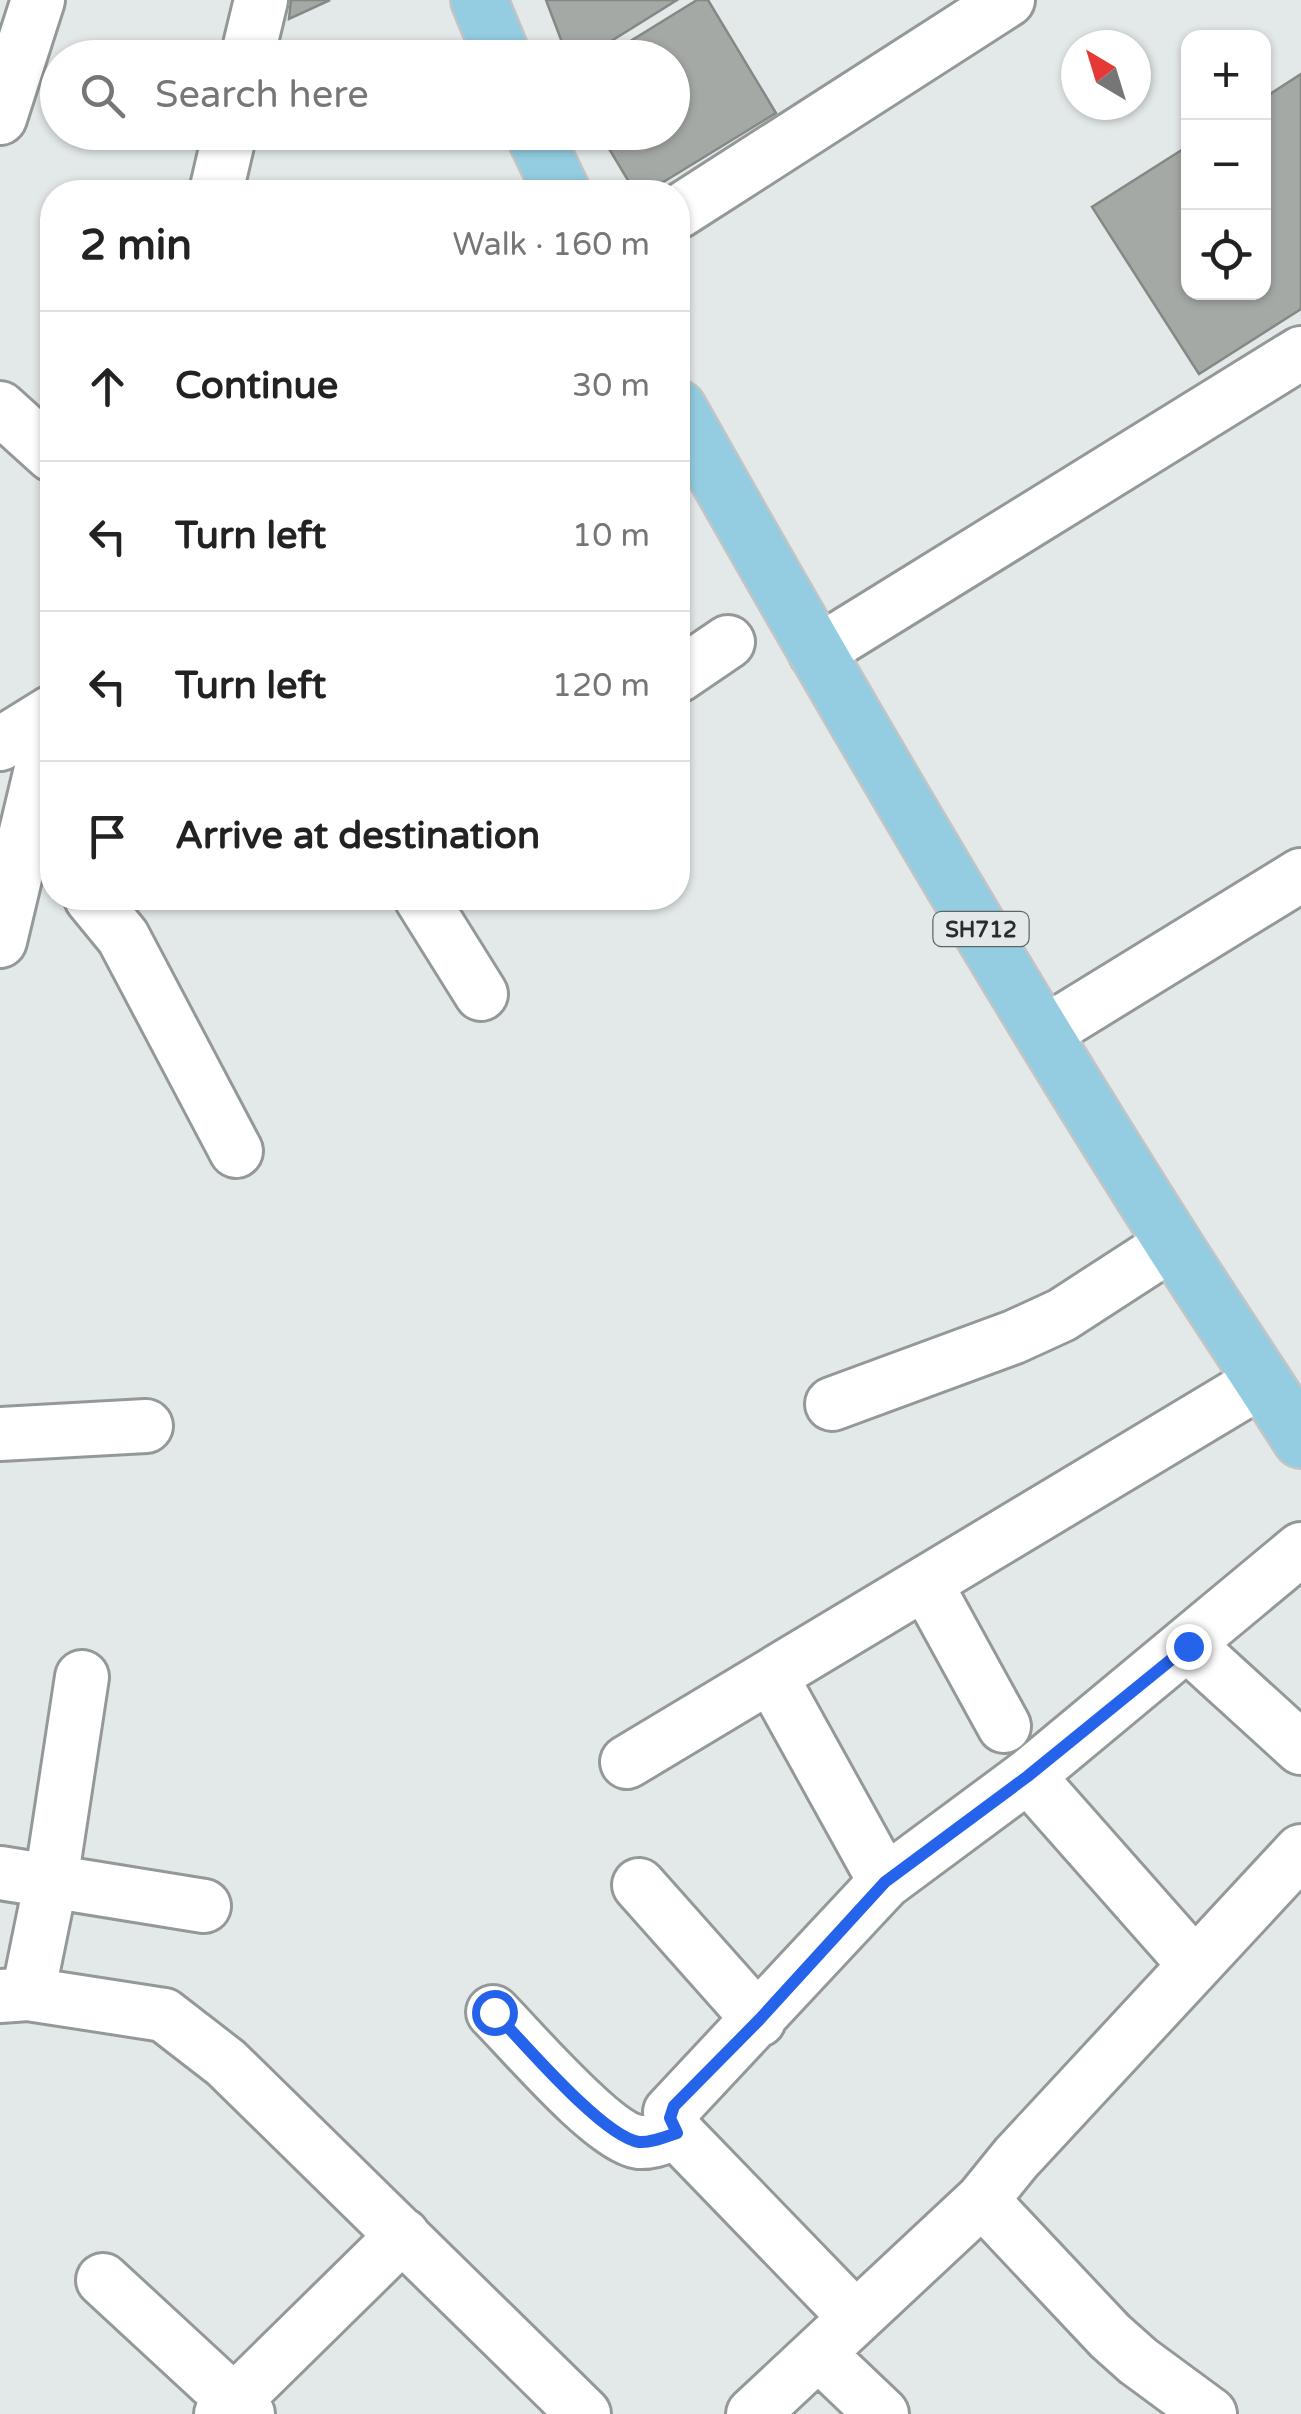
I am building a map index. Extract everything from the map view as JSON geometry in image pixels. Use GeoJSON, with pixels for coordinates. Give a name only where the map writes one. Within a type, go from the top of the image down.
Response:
{"type":"FeatureCollection","features":[{"type":"Feature","properties":{"kind":"main road"},"geometry":{"type":"LineString","coordinates":[[479,0],[496,40]]}},
{"type":"Feature","properties":{"kind":"main road"},"geometry":{"type":"LineString","coordinates":[[542,150],[556,180]]}},
{"type":"Feature","properties":{"kind":"main road","name":"SH712"},"geometry":{"type":"LineString","coordinates":[[690,429],[816,653],[1044,1033],[1301,1440]]}},
{"type":"Feature","properties":{"kind":"street"},"geometry":{"type":"LineString","coordinates":[[0,118],[38,0]]}},
{"type":"Feature","properties":{"kind":"street"},"geometry":{"type":"LineString","coordinates":[[251,40],[261,0]]}},
{"type":"Feature","properties":{"kind":"street"},"geometry":{"type":"LineString","coordinates":[[690,204],[1008,0]]}},
{"type":"Feature","properties":{"kind":"street"},"geometry":{"type":"LineString","coordinates":[[219,180],[226,150]]}},
{"type":"Feature","properties":{"kind":"street"},"geometry":{"type":"LineString","coordinates":[[816,653],[1301,353]]}},
{"type":"Feature","properties":{"kind":"street"},"geometry":{"type":"LineString","coordinates":[[0,408],[40,445]]}},
{"type":"Feature","properties":{"kind":"street"},"geometry":{"type":"LineString","coordinates":[[690,668],[728,642]]}},
{"type":"Feature","properties":{"kind":"street"},"geometry":{"type":"LineString","coordinates":[[0,744],[40,719]]}},
{"type":"Feature","properties":{"kind":"street"},"geometry":{"type":"LineString","coordinates":[[0,941],[39,847],[40,808]]}},
{"type":"Feature","properties":{"kind":"street"},"geometry":{"type":"LineString","coordinates":[[1044,1033],[1301,875]]}},
{"type":"Feature","properties":{"kind":"street"},"geometry":{"type":"LineString","coordinates":[[101,910],[124,937],[236,1151]]}},
{"type":"Feature","properties":{"kind":"street"},"geometry":{"type":"LineString","coordinates":[[428,910],[481,994]]}},
{"type":"Feature","properties":{"kind":"street"},"geometry":{"type":"LineString","coordinates":[[832,1404],[1014,1338],[1062,1315],[1173,1242]]}},
{"type":"Feature","properties":{"kind":"street"},"geometry":{"type":"LineString","coordinates":[[626,1762],[1263,1380]]}},
{"type":"Feature","properties":{"kind":"street"},"geometry":{"type":"LineString","coordinates":[[0,1434],[146,1426]]}},
{"type":"Feature","properties":{"kind":"street"},"geometry":{"type":"LineString","coordinates":[[855,2317],[677,2133],[670,2118],[674,2106],[885,1882],[1028,1776],[1301,1549]]}},
{"type":"Feature","properties":{"kind":"street"},"geometry":{"type":"LineString","coordinates":[[926,1584],[1004,1726]]}},
{"type":"Feature","properties":{"kind":"street"},"geometry":{"type":"LineString","coordinates":[[1188,1646],[1301,1748]]}},
{"type":"Feature","properties":{"kind":"street"},"geometry":{"type":"LineString","coordinates":[[771,1676],[885,1882]]}},
{"type":"Feature","properties":{"kind":"street"},"geometry":{"type":"LineString","coordinates":[[82,1677],[51,1882],[14,1995],[164,2015],[226,2062],[584,2414]]}},
{"type":"Feature","properties":{"kind":"street"},"geometry":{"type":"LineString","coordinates":[[1028,1776],[1195,1965]]}},
{"type":"Feature","properties":{"kind":"street"},"geometry":{"type":"LineString","coordinates":[[754,2414],[982,2200],[1016,2158],[1301,1851]]}},
{"type":"Feature","properties":{"kind":"street"},"geometry":{"type":"LineString","coordinates":[[0,1873],[204,1906]]}},
{"type":"Feature","properties":{"kind":"street"},"geometry":{"type":"LineString","coordinates":[[638,1885],[759,2020]]}},
{"type":"Feature","properties":{"kind":"street"},"geometry":{"type":"LineString","coordinates":[[494,2012],[600,2121],[624,2137],[647,2142],[677,2133]]}},
{"type":"Feature","properties":{"kind":"street"},"geometry":{"type":"LineString","coordinates":[[982,2200],[1110,2336],[1210,2414]]}},
{"type":"Feature","properties":{"kind":"street"},"geometry":{"type":"LineString","coordinates":[[103,2280],[234,2409],[403,2236]]}},
{"type":"Feature","properties":{"kind":"street"},"geometry":{"type":"LineString","coordinates":[[819,2354],[882,2414]]}},
{"type":"Feature","properties":{"kind":"building"},"geometry":{"type":"Polygon","coordinates":[[[291,0],[330,0],[289,19],[291,0]]]}},
{"type":"Feature","properties":{"kind":"building"},"geometry":{"type":"Polygon","coordinates":[[[546,0],[677,0],[613,40],[561,40],[546,0]]]}},
{"type":"Feature","properties":{"kind":"building"},"geometry":{"type":"Polygon","coordinates":[[[697,0],[708,0],[776,113],[667,180],[628,180],[610,150],[690,150],[690,40],[632,40],[697,0]]]}},
{"type":"Feature","properties":{"kind":"building"},"geometry":{"type":"Polygon","coordinates":[[[1301,74],[1301,309],[1199,374],[1092,207],[1181,150],[1181,300],[1271,300],[1271,93],[1301,74]]]}},
{"type":"Feature","properties":{"kind":"route"},"geometry":{"type":"LineString","coordinates":[[494,2012],[600,2121],[624,2137],[647,2142],[677,2133],[670,2118],[674,2106],[885,1882],[1028,1776],[1188,1646]]}}]}
